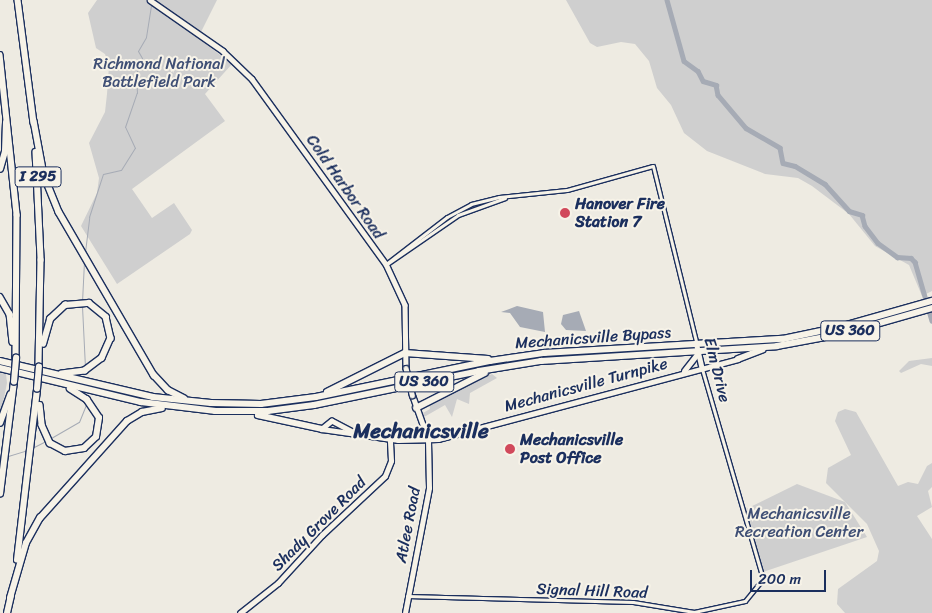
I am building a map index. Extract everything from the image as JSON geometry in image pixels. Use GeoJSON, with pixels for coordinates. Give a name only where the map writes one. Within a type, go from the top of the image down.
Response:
{"type":"FeatureCollection","features":[{"type":"Feature","properties":{"kind":"highway","name":"I 295"},"geometry":{"type":"LineString","coordinates":[[18,0],[34,121],[40,228],[40,355]]}},
{"type":"Feature","properties":{"kind":"highway","name":"I 295"},"geometry":{"type":"LineString","coordinates":[[0,56],[17,216],[14,384],[0,494]]}},
{"type":"Feature","properties":{"kind":"highway"},"geometry":{"type":"LineString","coordinates":[[0,168],[6,132],[4,81]]}},
{"type":"Feature","properties":{"kind":"highway"},"geometry":{"type":"LineString","coordinates":[[34,121],[50,192],[154,375],[163,386],[188,399],[244,404]]}},
{"type":"Feature","properties":{"kind":"highway"},"geometry":{"type":"LineString","coordinates":[[0,297],[10,314],[15,354]]}},
{"type":"Feature","properties":{"kind":"highway","name":"US 360"},"geometry":{"type":"LineString","coordinates":[[919,309],[932,301]]}},
{"type":"Feature","properties":{"kind":"highway"},"geometry":{"type":"LineString","coordinates":[[32,376],[79,393],[98,414],[98,430],[88,446],[72,452],[56,448],[44,433],[37,389],[36,368],[50,319],[60,308],[73,302],[96,306],[106,317],[111,332],[109,346],[98,362],[73,374],[36,368]]}},
{"type":"Feature","properties":{"kind":"highway","name":"US 360"},"geometry":{"type":"LineString","coordinates":[[778,344],[840,327],[919,309],[932,308]]}},
{"type":"Feature","properties":{"kind":"highway"},"geometry":{"type":"LineString","coordinates":[[738,358],[778,344]]}},
{"type":"Feature","properties":{"kind":"highway","name":"Mechanicsville Bypass"},"geometry":{"type":"LineString","coordinates":[[36,368],[124,392],[206,403],[244,404],[281,402],[530,355],[608,348],[778,344]]}},
{"type":"Feature","properties":{"kind":"highway","name":"Mechanicsville Bypass"},"geometry":{"type":"LineString","coordinates":[[221,412],[299,408],[523,364],[590,357],[698,353],[778,344]]}},
{"type":"Feature","properties":{"kind":"highway"},"geometry":{"type":"LineString","coordinates":[[281,402],[336,389],[405,353],[479,359],[530,355]]}},
{"type":"Feature","properties":{"kind":"highway","name":"US 360"},"geometry":{"type":"LineString","coordinates":[[0,360],[36,368]]}},
{"type":"Feature","properties":{"kind":"highway"},"geometry":{"type":"LineString","coordinates":[[416,408],[476,376],[523,364]]}},
{"type":"Feature","properties":{"kind":"highway","name":"US 360"},"geometry":{"type":"LineString","coordinates":[[0,369],[128,400],[221,412]]}},
{"type":"Feature","properties":{"kind":"highway"},"geometry":{"type":"LineString","coordinates":[[0,423],[14,384]]}},
{"type":"Feature","properties":{"kind":"highway"},"geometry":{"type":"LineString","coordinates":[[7,613],[31,459],[37,389]]}},
{"type":"Feature","properties":{"kind":"highway"},"geometry":{"type":"LineString","coordinates":[[10,598],[24,549],[36,523],[122,425],[137,414],[154,409],[208,411]]}},
{"type":"Feature","properties":{"kind":"highway"},"geometry":{"type":"LineString","coordinates":[[221,412],[265,416],[322,429]]}},
{"type":"Feature","properties":{"kind":"main road","name":"Cold Harbor Road"},"geometry":{"type":"LineString","coordinates":[[150,0],[223,52],[252,79],[386,264],[405,305],[406,368],[412,395],[428,440]]}},
{"type":"Feature","properties":{"kind":"main road","name":"Elm Drive"},"geometry":{"type":"LineString","coordinates":[[697,346],[702,368]]}},
{"type":"Feature","properties":{"kind":"main road"},"geometry":{"type":"LineString","coordinates":[[680,374],[698,353]]}},
{"type":"Feature","properties":{"kind":"main road","name":"Mechanicsville Turnpike"},"geometry":{"type":"LineString","coordinates":[[322,429],[390,439],[428,440],[738,358]]}},
{"type":"Feature","properties":{"kind":"main road"},"geometry":{"type":"LineString","coordinates":[[322,429],[329,421],[337,423],[356,434]]}},
{"type":"Feature","properties":{"kind":"main road"},"geometry":{"type":"LineString","coordinates":[[330,430],[332,425],[337,423]]}},
{"type":"Feature","properties":{"kind":"main road","name":"Shady Grove Road"},"geometry":{"type":"LineString","coordinates":[[240,613],[278,583],[322,535],[384,476],[391,461],[390,439]]}},
{"type":"Feature","properties":{"kind":"main road","name":"Atlee Road"},"geometry":{"type":"LineString","coordinates":[[404,613],[429,488],[428,440]]}},
{"type":"Feature","properties":{"kind":"street","name":"Elm Drive"},"geometry":{"type":"LineString","coordinates":[[386,264],[455,212],[487,199],[568,190],[653,166],[697,346]]}},
{"type":"Feature","properties":{"kind":"street","name":"Elm Drive"},"geometry":{"type":"LineString","coordinates":[[702,368],[763,579]]}},
{"type":"Feature","properties":{"kind":"street","name":"Signal Hill Road"},"geometry":{"type":"LineString","coordinates":[[407,596],[633,602],[694,612],[742,603],[763,579]]}},
{"type":"Feature","properties":{"kind":"green space","name":"Richmond National Battlefield Park"},"geometry":{"type":"Polygon","coordinates":[[[97,0],[217,0],[198,38],[232,64],[205,94],[225,121],[132,189],[152,218],[174,203],[192,230],[190,234],[117,284],[81,226],[97,193],[99,178],[89,143],[105,112],[109,66],[105,54],[96,48],[88,13],[97,0]]]}},
{"type":"Feature","properties":{"kind":"green space"},"geometry":{"type":"Polygon","coordinates":[[[566,0],[932,0],[932,291],[922,296],[909,265],[875,246],[849,214],[812,186],[798,178],[765,174],[707,151],[684,133],[671,105],[657,88],[649,61],[635,44],[621,42],[597,47],[590,43],[566,0]]]}},
{"type":"Feature","properties":{"kind":"green space"},"geometry":{"type":"Polygon","coordinates":[[[932,358],[932,366],[921,364],[901,373],[899,371],[909,361],[932,358]]]}},
{"type":"Feature","properties":{"kind":"green space"},"geometry":{"type":"Polygon","coordinates":[[[0,373],[6,374],[7,383],[0,417],[0,373]]]}},
{"type":"Feature","properties":{"kind":"green space"},"geometry":{"type":"Polygon","coordinates":[[[492,374],[497,378],[470,393],[469,404],[457,399],[452,417],[445,405],[424,417],[423,413],[430,409],[429,404],[492,374]]]}},
{"type":"Feature","properties":{"kind":"green space"},"geometry":{"type":"Polygon","coordinates":[[[845,409],[856,412],[898,486],[908,482],[918,484],[927,466],[932,463],[932,487],[928,491],[932,507],[917,516],[932,539],[932,613],[845,613],[837,604],[838,589],[877,561],[879,551],[867,524],[826,483],[828,468],[851,455],[835,421],[838,412],[845,409]]]}},
{"type":"Feature","properties":{"kind":"green space","name":"Mechanicsville Recreation Center"},"geometry":{"type":"Polygon","coordinates":[[[797,484],[845,502],[867,537],[763,572],[744,510],[797,484]]]}},
{"type":"Feature","properties":{"kind":"shaded area"},"geometry":{"type":"Polygon","coordinates":[[[517,306],[543,312],[545,332],[520,327],[510,313],[501,312],[517,306]]]}},
{"type":"Feature","properties":{"kind":"shaded area"},"geometry":{"type":"Polygon","coordinates":[[[579,311],[586,331],[566,330],[561,324],[563,315],[579,311]]]}},
{"type":"Feature","properties":{"kind":"waterway"},"geometry":{"type":"LineString","coordinates":[[667,0],[684,61],[698,71],[703,81],[716,85],[718,95],[746,128],[780,148],[783,163],[795,166],[825,184],[849,211],[862,215],[865,226],[878,243],[897,257],[911,258],[915,262],[932,321]]}},
{"type":"Feature","properties":{"kind":"waterway"},"geometry":{"type":"LineString","coordinates":[[85,252],[89,217],[103,174],[121,170],[135,148],[125,127],[137,93],[136,74],[142,58],[138,51],[146,37],[151,4]]}},
{"type":"Feature","properties":{"kind":"waterway"},"geometry":{"type":"LineString","coordinates":[[82,302],[84,261]]}},
{"type":"Feature","properties":{"kind":"waterway"},"geometry":{"type":"LineString","coordinates":[[82,306],[85,367]]}},
{"type":"Feature","properties":{"kind":"waterway"},"geometry":{"type":"LineString","coordinates":[[51,438],[79,422],[86,405]]}},
{"type":"Feature","properties":{"kind":"waterway"},"geometry":{"type":"LineString","coordinates":[[32,448],[46,441]]}},
{"type":"Feature","properties":{"kind":"waterway"},"geometry":{"type":"LineString","coordinates":[[8,456],[28,450]]}},
{"type":"Feature","properties":{"kind":"place","name":"Hanover Fire Station 7"},"geometry":{"type":"Point","coordinates":[565,213]}},
{"type":"Feature","properties":{"kind":"place","name":"Mechanicsville Post Office"},"geometry":{"type":"Point","coordinates":[510,449]}},
{"type":"Feature","properties":{"kind":"district","name":"Mechanicsville"},"geometry":{"type":"Point","coordinates":[421,431]}}]}
